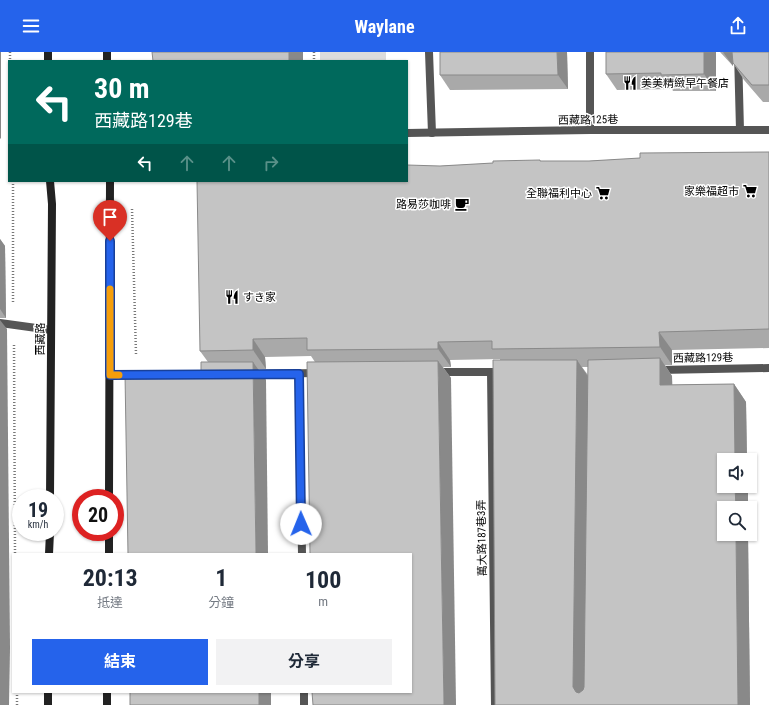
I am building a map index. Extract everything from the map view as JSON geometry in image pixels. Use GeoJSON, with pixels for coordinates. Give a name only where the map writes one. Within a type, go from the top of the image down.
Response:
{"type":"FeatureCollection","features":[{"type":"Feature","properties":{"kind":"street"},"geometry":{"type":"LineString","coordinates":[[429,52],[432,133]]}},
{"type":"Feature","properties":{"kind":"street"},"geometry":{"type":"LineString","coordinates":[[590,52],[590,130]]}},
{"type":"Feature","properties":{"kind":"street"},"geometry":{"type":"LineString","coordinates":[[738,52],[740,130]]}},
{"type":"Feature","properties":{"kind":"street","name":"西藏路125巷"},"geometry":{"type":"LineString","coordinates":[[408,133],[590,130],[769,130]]}},
{"type":"Feature","properties":{"kind":"street","name":"西藏路"},"geometry":{"type":"LineString","coordinates":[[50,182],[52,204],[50,489]]}},
{"type":"Feature","properties":{"kind":"street"},"geometry":{"type":"LineString","coordinates":[[109,489],[110,182]]}},
{"type":"Feature","properties":{"kind":"street"},"geometry":{"type":"LineString","coordinates":[[0,323],[51,330]]}},
{"type":"Feature","properties":{"kind":"street","name":"西藏路129巷"},"geometry":{"type":"LineString","coordinates":[[650,370],[769,368]]}},
{"type":"Feature","properties":{"kind":"street"},"geometry":{"type":"LineString","coordinates":[[430,372],[507,372]]}},
{"type":"Feature","properties":{"kind":"street","name":"萬大路187巷3弄"},"geometry":{"type":"LineString","coordinates":[[491,372],[495,705]]}},
{"type":"Feature","properties":{"kind":"street"},"geometry":{"type":"LineString","coordinates":[[245,374],[322,373]]}},
{"type":"Feature","properties":{"kind":"street"},"geometry":{"type":"LineString","coordinates":[[110,375],[144,374]]}},
{"type":"Feature","properties":{"kind":"street"},"geometry":{"type":"LineString","coordinates":[[299,374],[302,553]]}},
{"type":"Feature","properties":{"kind":"street"},"geometry":{"type":"LineString","coordinates":[[49,553],[50,541]]}},
{"type":"Feature","properties":{"kind":"street"},"geometry":{"type":"LineString","coordinates":[[108,553],[109,541]]}},
{"type":"Feature","properties":{"kind":"street"},"geometry":{"type":"LineString","coordinates":[[48,693],[48,705]]}},
{"type":"Feature","properties":{"kind":"street"},"geometry":{"type":"LineString","coordinates":[[107,693],[107,705]]}},
{"type":"Feature","properties":{"kind":"street"},"geometry":{"type":"LineString","coordinates":[[304,693],[304,705]]}},
{"type":"Feature","properties":{"kind":"path"},"geometry":{"type":"LineString","coordinates":[[13,182],[16,553]]}},
{"type":"Feature","properties":{"kind":"path"},"geometry":{"type":"LineString","coordinates":[[17,693],[17,705]]}},
{"type":"Feature","properties":{"kind":"shaded area"},"geometry":{"type":"Polygon","coordinates":[[[320,52],[386,52],[386,60],[320,60],[320,52]]]}},
{"type":"Feature","properties":{"kind":"building"},"geometry":{"type":"Polygon","coordinates":[[[152,52],[289,52],[289,60],[153,60],[152,52]]]}},
{"type":"Feature","properties":{"kind":"building"},"geometry":{"type":"Polygon","coordinates":[[[440,52],[557,52],[558,75],[440,75],[440,52]]]}},
{"type":"Feature","properties":{"kind":"building"},"geometry":{"type":"Polygon","coordinates":[[[606,52],[704,52],[704,74],[606,74],[606,52]]]}},
{"type":"Feature","properties":{"kind":"building"},"geometry":{"type":"Polygon","coordinates":[[[732,52],[769,52],[769,85],[752,85],[733,63],[732,52]]]}},
{"type":"Feature","properties":{"kind":"building"},"geometry":{"type":"Polygon","coordinates":[[[769,152],[769,329],[659,332],[660,347],[492,349],[492,341],[438,342],[438,349],[307,350],[307,338],[253,339],[253,350],[200,351],[197,182],[408,182],[408,165],[440,166],[493,163],[493,161],[589,161],[640,158],[640,153],[769,152]]]}},
{"type":"Feature","properties":{"kind":"building"},"geometry":{"type":"Polygon","coordinates":[[[660,358],[660,385],[734,384],[735,453],[717,453],[717,493],[735,493],[736,501],[717,501],[717,541],[736,541],[738,705],[495,705],[493,360],[577,360],[573,687],[576,692],[579,693],[584,687],[588,360],[660,358]]]}},
{"type":"Feature","properties":{"kind":"building"},"geometry":{"type":"Polygon","coordinates":[[[438,361],[444,705],[313,705],[312,693],[412,693],[412,553],[310,553],[307,362],[438,361]]]}},
{"type":"Feature","properties":{"kind":"building"},"geometry":{"type":"Polygon","coordinates":[[[201,362],[253,362],[256,553],[128,553],[125,374],[195,373],[195,371],[201,371],[201,362]]]}},
{"type":"Feature","properties":{"kind":"building"},"geometry":{"type":"Polygon","coordinates":[[[130,693],[259,693],[259,705],[130,705],[130,693]]]}},
{"type":"Feature","properties":{"kind":"slow traffic"},"geometry":{"type":"LineString","coordinates":[[110,289],[110,375],[119,375]]}},
{"type":"Feature","properties":{"kind":"place","name":"美美精緻早午餐店"},"geometry":{"type":"Point","coordinates":[630,83]}},
{"type":"Feature","properties":{"kind":"place","name":"家樂福超市"},"geometry":{"type":"Point","coordinates":[750,191]}},
{"type":"Feature","properties":{"kind":"place","name":"全聯福利中心"},"geometry":{"type":"Point","coordinates":[603,193]}},
{"type":"Feature","properties":{"kind":"place","name":"路易莎咖啡"},"geometry":{"type":"Point","coordinates":[462,204]}},
{"type":"Feature","properties":{"kind":"place","name":"すき家"},"geometry":{"type":"Point","coordinates":[232,297]}},
{"type":"Feature","properties":{"kind":"route"},"geometry":{"type":"LineString","coordinates":[[110,241],[110,375],[299,374],[301,524]]}}]}
